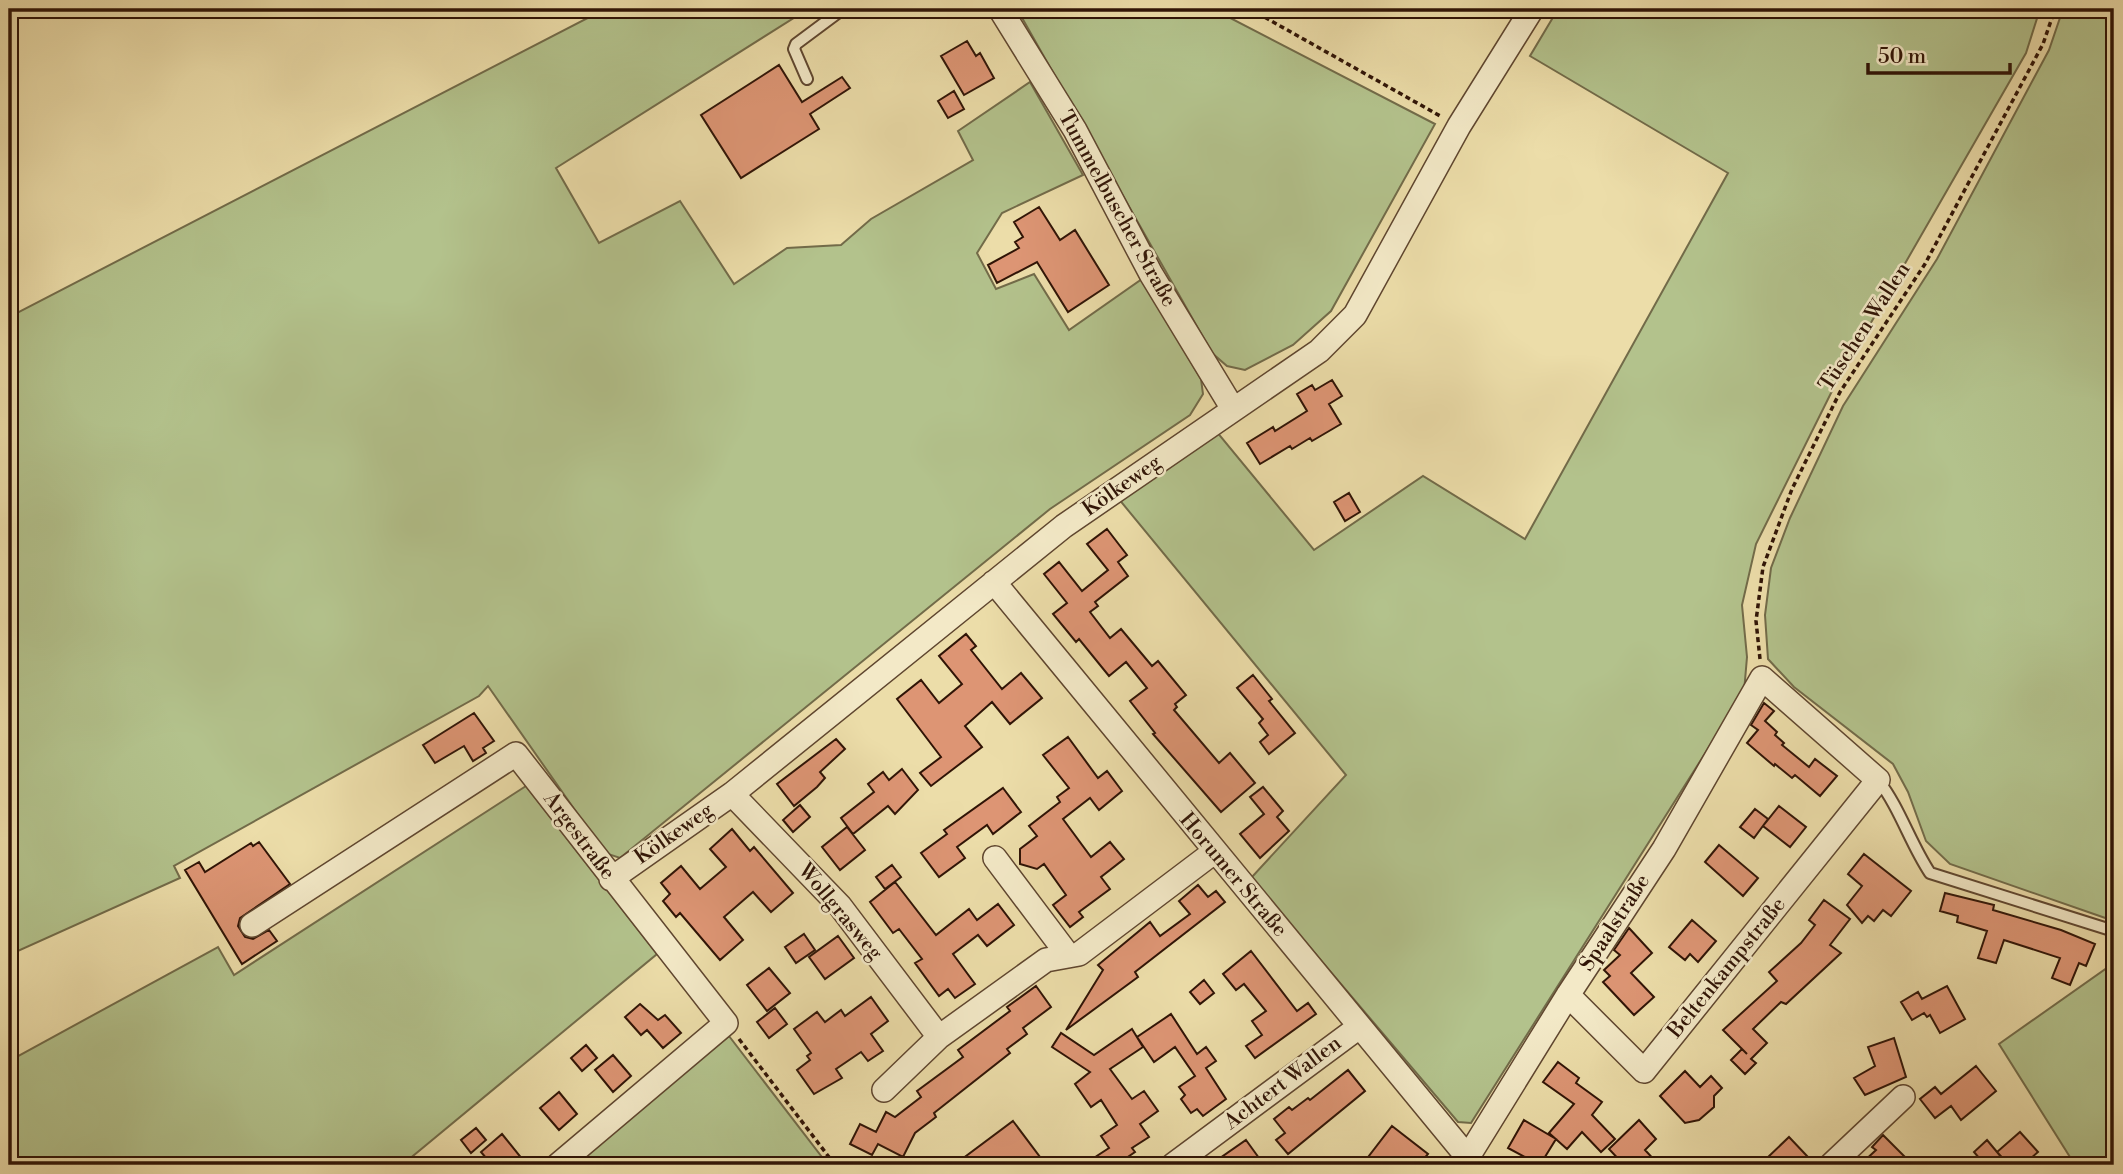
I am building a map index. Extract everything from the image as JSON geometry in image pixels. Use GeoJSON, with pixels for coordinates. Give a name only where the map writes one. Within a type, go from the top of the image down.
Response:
{"type":"FeatureCollection","features":[{"type":"Feature","properties":{"kind":"street","name":"Tummelbuscher Straße"},"geometry":{"type":"LineString","coordinates":[[1000,9],[1075,130],[1151,274],[1233,409]]}},
{"type":"Feature","properties":{"kind":"street","name":"Kölkeweg"},"geometry":{"type":"LineString","coordinates":[[611,879],[732,794],[1065,526],[1319,351],[1355,315],[1459,126],[1532,9]]}},
{"type":"Feature","properties":{"kind":"street","name":"Horumer Straße"},"geometry":{"type":"LineString","coordinates":[[994,582],[1468,1163]]}},
{"type":"Feature","properties":{"kind":"street"},"geometry":{"type":"LineString","coordinates":[[1762,678],[1878,780]]}},
{"type":"Feature","properties":{"kind":"street","name":"Spaalstraße"},"geometry":{"type":"LineString","coordinates":[[1468,1163],[1568,995],[1664,849],[1762,678]]}},
{"type":"Feature","properties":{"kind":"street","name":"Argestraße"},"geometry":{"type":"LineString","coordinates":[[252,925],[516,754],[726,1023]]}},
{"type":"Feature","properties":{"kind":"street","name":"Beltenkampstraße"},"geometry":{"type":"LineString","coordinates":[[1568,995],[1644,1071],[1878,780]]}},
{"type":"Feature","properties":{"kind":"street","name":"Wollgrasweg"},"geometry":{"type":"LineString","coordinates":[[732,794],[840,906],[939,1037]]}},
{"type":"Feature","properties":{"kind":"street"},"geometry":{"type":"LineString","coordinates":[[884,1090],[939,1037],[1046,960],[1079,954],[1214,852]]}},
{"type":"Feature","properties":{"kind":"street"},"geometry":{"type":"LineString","coordinates":[[995,858],[1068,955]]}},
{"type":"Feature","properties":{"kind":"street"},"geometry":{"type":"LineString","coordinates":[[558,1165],[726,1023]]}},
{"type":"Feature","properties":{"kind":"street","name":"Achtert Wallen"},"geometry":{"type":"LineString","coordinates":[[1173,1165],[1359,1027]]}},
{"type":"Feature","properties":{"kind":"street"},"geometry":{"type":"LineString","coordinates":[[1830,1165],[1903,1097]]}},
{"type":"Feature","properties":{"kind":"lane"},"geometry":{"type":"LineString","coordinates":[[807,79],[794,50],[796,44],[843,9]]}},
{"type":"Feature","properties":{"kind":"lane"},"geometry":{"type":"LineString","coordinates":[[1878,780],[1892,798],[1916,852],[1930,873],[2114,932]]}},
{"type":"Feature","properties":{"kind":"path"},"geometry":{"type":"LineString","coordinates":[[1250,9],[1459,126]]}},
{"type":"Feature","properties":{"kind":"path","name":"Tüschen Wallen"},"geometry":{"type":"LineString","coordinates":[[1762,678],[1756,621],[1763,567],[1793,489],[1840,392],[1925,264],[2043,44],[2055,9]]}},
{"type":"Feature","properties":{"kind":"path"},"geometry":{"type":"LineString","coordinates":[[726,1023],[835,1165]]}},
{"type":"Feature","properties":{"kind":"green space"},"geometry":{"type":"Polygon","coordinates":[[[605,9],[808,9],[556,168],[599,243],[680,201],[734,284],[787,248],[841,245],[871,219],[973,160],[958,131],[1030,82],[1083,175],[1002,213],[977,253],[996,289],[1034,274],[1069,330],[1142,279],[1201,379],[1203,394],[1190,415],[1050,509],[620,858],[605,853],[488,686],[479,696],[174,866],[180,878],[9,955],[9,317],[605,9]]]}},
{"type":"Feature","properties":{"kind":"green space"},"geometry":{"type":"Polygon","coordinates":[[[1017,9],[1213,9],[1435,124],[1331,311],[1293,345],[1245,370],[1227,366],[1212,353],[1017,9]]]}},
{"type":"Feature","properties":{"kind":"green space"},"geometry":{"type":"Polygon","coordinates":[[[1558,9],[2040,9],[2026,53],[1834,387],[1756,544],[1742,605],[1747,657],[1744,692],[1471,1123],[1458,1122],[1251,878],[1346,775],[1118,498],[1217,432],[1314,550],[1423,476],[1525,539],[1728,173],[1530,56],[1558,9]]]}},
{"type":"Feature","properties":{"kind":"green space"},"geometry":{"type":"Polygon","coordinates":[[[2063,9],[2114,9],[2114,921],[1950,864],[1926,841],[1908,792],[1893,764],[1794,687],[1768,659],[1765,615],[1771,568],[1790,518],[1843,406],[1937,259],[2049,50],[2063,9]]]}},
{"type":"Feature","properties":{"kind":"green space"},"geometry":{"type":"Polygon","coordinates":[[[526,786],[657,954],[402,1165],[9,1165],[9,1061],[218,947],[234,975],[526,786]]]}},
{"type":"Feature","properties":{"kind":"green space"},"geometry":{"type":"Polygon","coordinates":[[[2114,963],[2114,1165],[2075,1165],[1999,1044],[2114,963]]]}},
{"type":"Feature","properties":{"kind":"green space"},"geometry":{"type":"Polygon","coordinates":[[[729,1036],[828,1165],[572,1165],[729,1036]]]}},
{"type":"Feature","properties":{"kind":"building"},"geometry":{"type":"Polygon","coordinates":[[[967,41],[976,56],[980,53],[994,78],[964,95],[941,56],[967,41]]]}},
{"type":"Feature","properties":{"kind":"building"},"geometry":{"type":"Polygon","coordinates":[[[779,65],[802,102],[842,77],[850,88],[810,114],[819,129],[741,178],[701,115],[779,65]]]}},
{"type":"Feature","properties":{"kind":"building"},"geometry":{"type":"Polygon","coordinates":[[[954,91],[964,109],[948,118],[938,101],[954,91]]]}},
{"type":"Feature","properties":{"kind":"building"},"geometry":{"type":"Polygon","coordinates":[[[1039,207],[1060,240],[1075,230],[1109,285],[1068,312],[1037,262],[997,283],[988,265],[1019,248],[1015,242],[1023,237],[1014,222],[1039,207]]]}},
{"type":"Feature","properties":{"kind":"building"},"geometry":{"type":"Polygon","coordinates":[[[1332,380],[1342,396],[1329,404],[1341,424],[1312,441],[1310,438],[1292,449],[1290,446],[1260,464],[1247,443],[1273,427],[1275,431],[1307,411],[1297,394],[1312,385],[1315,390],[1332,380]]]}},
{"type":"Feature","properties":{"kind":"building"},"geometry":{"type":"Polygon","coordinates":[[[1349,493],[1360,512],[1345,521],[1334,502],[1349,493]]]}},
{"type":"Feature","properties":{"kind":"building"},"geometry":{"type":"Polygon","coordinates":[[[1107,529],[1127,555],[1118,562],[1128,576],[1095,602],[1098,606],[1090,612],[1110,638],[1121,629],[1152,666],[1158,661],[1186,695],[1175,704],[1177,707],[1174,710],[1219,763],[1230,753],[1255,783],[1221,812],[1153,734],[1155,733],[1130,701],[1147,688],[1126,662],[1109,676],[1079,639],[1076,642],[1053,614],[1067,603],[1044,574],[1059,562],[1082,591],[1108,570],[1087,544],[1107,529]]]}},
{"type":"Feature","properties":{"kind":"building"},"geometry":{"type":"Polygon","coordinates":[[[966,634],[976,646],[971,650],[1002,689],[1021,673],[1042,698],[1010,724],[992,702],[965,726],[982,747],[931,786],[920,773],[941,757],[897,699],[921,680],[939,703],[962,684],[939,656],[966,634]]]}},
{"type":"Feature","properties":{"kind":"building"},"geometry":{"type":"Polygon","coordinates":[[[1253,675],[1272,699],[1269,701],[1295,733],[1269,754],[1260,742],[1268,735],[1259,723],[1263,719],[1237,688],[1253,675]]]}},
{"type":"Feature","properties":{"kind":"building"},"geometry":{"type":"Polygon","coordinates":[[[1764,703],[1774,711],[1765,721],[1777,732],[1775,735],[1784,743],[1782,745],[1809,767],[1815,759],[1837,776],[1820,796],[1795,775],[1792,778],[1775,764],[1774,766],[1747,743],[1758,730],[1751,725],[1764,703]]]}},
{"type":"Feature","properties":{"kind":"building"},"geometry":{"type":"Polygon","coordinates":[[[474,713],[494,741],[483,748],[486,753],[473,761],[464,746],[435,763],[423,745],[474,713]]]}},
{"type":"Feature","properties":{"kind":"building"},"geometry":{"type":"Polygon","coordinates":[[[1068,737],[1098,778],[1107,771],[1122,791],[1099,810],[1090,798],[1063,819],[1091,857],[1110,842],[1124,859],[1101,877],[1110,889],[1079,912],[1083,917],[1070,927],[1053,905],[1066,895],[1044,864],[1037,869],[1020,864],[1020,849],[1037,836],[1029,826],[1060,802],[1057,797],[1069,788],[1043,755],[1068,737]]]}},
{"type":"Feature","properties":{"kind":"building"},"geometry":{"type":"Polygon","coordinates":[[[836,739],[845,749],[820,772],[825,778],[817,787],[794,806],[777,784],[836,739]]]}},
{"type":"Feature","properties":{"kind":"building"},"geometry":{"type":"Polygon","coordinates":[[[902,769],[918,790],[895,814],[888,806],[853,834],[841,818],[874,792],[868,784],[883,772],[889,780],[902,769]]]}},
{"type":"Feature","properties":{"kind":"building"},"geometry":{"type":"Polygon","coordinates":[[[1263,787],[1283,811],[1277,817],[1289,831],[1260,858],[1240,834],[1264,814],[1250,797],[1263,787]]]}},
{"type":"Feature","properties":{"kind":"building"},"geometry":{"type":"Polygon","coordinates":[[[1003,788],[1021,812],[993,834],[987,825],[957,847],[965,858],[939,877],[921,853],[947,834],[944,830],[1003,788]]]}},
{"type":"Feature","properties":{"kind":"building"},"geometry":{"type":"Polygon","coordinates":[[[800,805],[810,817],[793,832],[783,820],[800,805]]]}},
{"type":"Feature","properties":{"kind":"building"},"geometry":{"type":"Polygon","coordinates":[[[1779,806],[1806,827],[1790,847],[1763,826],[1779,806]]]}},
{"type":"Feature","properties":{"kind":"building"},"geometry":{"type":"Polygon","coordinates":[[[1755,809],[1768,819],[1754,838],[1740,827],[1755,809]]]}},
{"type":"Feature","properties":{"kind":"building"},"geometry":{"type":"Polygon","coordinates":[[[847,827],[865,850],[840,870],[822,847],[847,827]]]}},
{"type":"Feature","properties":{"kind":"building"},"geometry":{"type":"Polygon","coordinates":[[[732,829],[750,851],[754,847],[793,893],[771,912],[753,892],[724,917],[743,940],[720,960],[680,913],[676,917],[663,901],[670,894],[661,883],[681,866],[700,889],[726,867],[710,849],[732,829]]]}},
{"type":"Feature","properties":{"kind":"building"},"geometry":{"type":"Polygon","coordinates":[[[259,842],[290,884],[240,918],[238,926],[245,937],[253,939],[269,930],[277,941],[242,964],[185,870],[199,862],[205,872],[251,843],[253,846],[259,842]]]}},
{"type":"Feature","properties":{"kind":"building"},"geometry":{"type":"Polygon","coordinates":[[[1719,845],[1758,878],[1743,896],[1705,862],[1719,845]]]}},
{"type":"Feature","properties":{"kind":"building"},"geometry":{"type":"Polygon","coordinates":[[[1864,854],[1911,891],[1891,916],[1883,910],[1874,921],[1868,916],[1862,923],[1847,905],[1862,886],[1848,874],[1864,854]]]}},
{"type":"Feature","properties":{"kind":"building"},"geometry":{"type":"Polygon","coordinates":[[[892,865],[901,877],[885,889],[876,877],[892,865]]]}},
{"type":"Feature","properties":{"kind":"building"},"geometry":{"type":"Polygon","coordinates":[[[895,882],[936,935],[969,909],[977,920],[998,904],[1014,925],[987,946],[978,935],[953,954],[975,984],[955,998],[948,989],[939,996],[915,963],[922,959],[899,929],[893,933],[870,902],[895,882]]]}},
{"type":"Feature","properties":{"kind":"building"},"geometry":{"type":"Polygon","coordinates":[[[1198,885],[1208,897],[1216,891],[1225,902],[1135,972],[1138,977],[1066,1030],[1103,970],[1098,965],[1150,922],[1160,936],[1190,914],[1179,901],[1198,885]]]}},
{"type":"Feature","properties":{"kind":"building"},"geometry":{"type":"Polygon","coordinates":[[[1945,893],[1994,905],[1993,910],[2061,930],[2095,944],[2086,966],[2079,963],[2070,985],[2052,978],[2060,958],[2004,940],[1996,963],[1978,958],[1987,931],[1957,922],[1958,916],[1940,911],[1945,893]]]}},
{"type":"Feature","properties":{"kind":"building"},"geometry":{"type":"Polygon","coordinates":[[[1824,900],[1850,919],[1830,945],[1841,953],[1786,1004],[1781,1002],[1753,1029],[1767,1043],[1751,1059],[1756,1063],[1745,1074],[1731,1060],[1742,1049],[1723,1030],[1777,981],[1769,972],[1801,943],[1815,925],[1809,920],[1824,900]]]}},
{"type":"Feature","properties":{"kind":"building"},"geometry":{"type":"Polygon","coordinates":[[[1692,920],[1716,941],[1698,962],[1690,954],[1685,960],[1669,947],[1692,920]]]}},
{"type":"Feature","properties":{"kind":"building"},"geometry":{"type":"Polygon","coordinates":[[[1629,928],[1652,953],[1631,973],[1654,997],[1634,1015],[1603,982],[1610,976],[1604,970],[1620,955],[1614,950],[1629,928]]]}},
{"type":"Feature","properties":{"kind":"building"},"geometry":{"type":"Polygon","coordinates":[[[804,934],[815,950],[796,963],[785,947],[804,934]]]}},
{"type":"Feature","properties":{"kind":"building"},"geometry":{"type":"Polygon","coordinates":[[[838,936],[854,958],[825,979],[809,957],[838,936]]]}},
{"type":"Feature","properties":{"kind":"building"},"geometry":{"type":"Polygon","coordinates":[[[1251,951],[1297,1011],[1308,1003],[1316,1014],[1255,1058],[1246,1046],[1262,1035],[1252,1021],[1266,1011],[1244,984],[1236,990],[1223,974],[1251,951]]]}},
{"type":"Feature","properties":{"kind":"building"},"geometry":{"type":"Polygon","coordinates":[[[769,968],[790,993],[767,1011],[747,985],[769,968]]]}},
{"type":"Feature","properties":{"kind":"building"},"geometry":{"type":"Polygon","coordinates":[[[1204,980],[1214,993],[1200,1004],[1190,992],[1204,980]]]}},
{"type":"Feature","properties":{"kind":"building"},"geometry":{"type":"Polygon","coordinates":[[[1036,986],[1051,1007],[1023,1028],[1027,1034],[1007,1049],[1010,1053],[934,1113],[936,1117],[915,1133],[903,1157],[878,1144],[872,1155],[850,1144],[860,1124],[876,1132],[886,1112],[895,1117],[921,1097],[917,1091],[963,1057],[958,1050],[1010,1011],[1007,1007],[1036,986]]]}},
{"type":"Feature","properties":{"kind":"building"},"geometry":{"type":"Polygon","coordinates":[[[1947,986],[1965,1019],[1940,1033],[1930,1015],[1927,1017],[1924,1013],[1912,1020],[1901,1002],[1918,992],[1922,999],[1947,986]]]}},
{"type":"Feature","properties":{"kind":"building"},"geometry":{"type":"Polygon","coordinates":[[[871,997],[888,1021],[871,1034],[883,1051],[868,1061],[861,1052],[836,1069],[842,1078],[814,1094],[797,1070],[810,1060],[807,1056],[811,1053],[794,1029],[817,1012],[825,1022],[841,1010],[845,1016],[871,997]]]}},
{"type":"Feature","properties":{"kind":"building"},"geometry":{"type":"Polygon","coordinates":[[[640,1004],[658,1020],[665,1015],[681,1033],[663,1048],[647,1030],[641,1035],[625,1017],[640,1004]]]}},
{"type":"Feature","properties":{"kind":"building"},"geometry":{"type":"Polygon","coordinates":[[[775,1008],[787,1024],[769,1038],[757,1022],[775,1008]]]}},
{"type":"Feature","properties":{"kind":"building"},"geometry":{"type":"Polygon","coordinates":[[[1171,1014],[1197,1054],[1206,1047],[1216,1061],[1206,1068],[1226,1099],[1203,1116],[1197,1109],[1191,1113],[1181,1099],[1185,1095],[1179,1087],[1195,1076],[1175,1047],[1154,1062],[1137,1037],[1171,1014]]]}},
{"type":"Feature","properties":{"kind":"building"},"geometry":{"type":"Polygon","coordinates":[[[1132,1029],[1143,1047],[1110,1069],[1132,1099],[1144,1091],[1158,1111],[1140,1124],[1149,1137],[1132,1148],[1135,1152],[1116,1165],[1083,1165],[1109,1148],[1101,1136],[1117,1125],[1101,1100],[1091,1107],[1075,1084],[1090,1072],[1052,1047],[1061,1033],[1094,1055],[1132,1029]]]}},
{"type":"Feature","properties":{"kind":"building"},"geometry":{"type":"Polygon","coordinates":[[[1894,1038],[1906,1077],[1865,1095],[1854,1078],[1875,1066],[1868,1047],[1894,1038]]]}},
{"type":"Feature","properties":{"kind":"building"},"geometry":{"type":"Polygon","coordinates":[[[586,1045],[597,1058],[582,1071],[571,1058],[586,1045]]]}},
{"type":"Feature","properties":{"kind":"building"},"geometry":{"type":"Polygon","coordinates":[[[613,1055],[631,1076],[613,1092],[595,1070],[613,1055]]]}},
{"type":"Feature","properties":{"kind":"building"},"geometry":{"type":"Polygon","coordinates":[[[1558,1062],[1579,1078],[1576,1083],[1602,1102],[1592,1115],[1615,1139],[1601,1152],[1582,1132],[1567,1149],[1549,1133],[1574,1104],[1543,1082],[1558,1062]]]}},
{"type":"Feature","properties":{"kind":"building"},"geometry":{"type":"Polygon","coordinates":[[[1976,1066],[1996,1091],[1961,1120],[1951,1106],[1935,1118],[1920,1099],[1935,1087],[1941,1094],[1976,1066]]]}},
{"type":"Feature","properties":{"kind":"building"},"geometry":{"type":"Polygon","coordinates":[[[1348,1070],[1365,1091],[1288,1154],[1276,1140],[1285,1133],[1274,1119],[1289,1107],[1292,1110],[1308,1098],[1310,1100],[1348,1070]]]}},
{"type":"Feature","properties":{"kind":"building"},"geometry":{"type":"Polygon","coordinates":[[[1685,1071],[1700,1087],[1711,1076],[1722,1088],[1714,1096],[1714,1107],[1699,1120],[1685,1123],[1660,1096],[1685,1071]]]}},
{"type":"Feature","properties":{"kind":"building"},"geometry":{"type":"Polygon","coordinates":[[[559,1092],[577,1114],[559,1130],[540,1108],[559,1092]]]}},
{"type":"Feature","properties":{"kind":"building"},"geometry":{"type":"Polygon","coordinates":[[[1524,1120],[1556,1139],[1540,1165],[1508,1148],[1524,1120]]]}},
{"type":"Feature","properties":{"kind":"building"},"geometry":{"type":"Polygon","coordinates":[[[1639,1120],[1656,1139],[1645,1150],[1659,1165],[1624,1165],[1609,1149],[1639,1120]]]}},
{"type":"Feature","properties":{"kind":"building"},"geometry":{"type":"Polygon","coordinates":[[[1013,1121],[1046,1165],[954,1165],[1013,1121]]]}},
{"type":"Feature","properties":{"kind":"building"},"geometry":{"type":"Polygon","coordinates":[[[1392,1126],[1428,1154],[1419,1165],[1362,1165],[1392,1126]]]}},
{"type":"Feature","properties":{"kind":"building"},"geometry":{"type":"Polygon","coordinates":[[[476,1128],[486,1140],[471,1153],[461,1140],[476,1128]]]}},
{"type":"Feature","properties":{"kind":"building"},"geometry":{"type":"Polygon","coordinates":[[[2020,1132],[2038,1152],[2023,1165],[2009,1165],[1997,1152],[2020,1132]]]}},
{"type":"Feature","properties":{"kind":"building"},"geometry":{"type":"Polygon","coordinates":[[[502,1134],[527,1165],[492,1165],[481,1152],[502,1134]]]}},
{"type":"Feature","properties":{"kind":"building"},"geometry":{"type":"Polygon","coordinates":[[[1883,1135],[1904,1156],[1895,1165],[1860,1165],[1876,1150],[1872,1147],[1883,1135]]]}},
{"type":"Feature","properties":{"kind":"building"},"geometry":{"type":"Polygon","coordinates":[[[1789,1137],[1807,1156],[1797,1165],[1774,1165],[1767,1158],[1789,1137]]]}},
{"type":"Feature","properties":{"kind":"building"},"geometry":{"type":"Polygon","coordinates":[[[1246,1140],[1264,1165],[1210,1165],[1246,1140]]]}},
{"type":"Feature","properties":{"kind":"building"},"geometry":{"type":"Polygon","coordinates":[[[1987,1140],[2002,1158],[1994,1165],[1985,1165],[1974,1152],[1987,1140]]]}}]}
